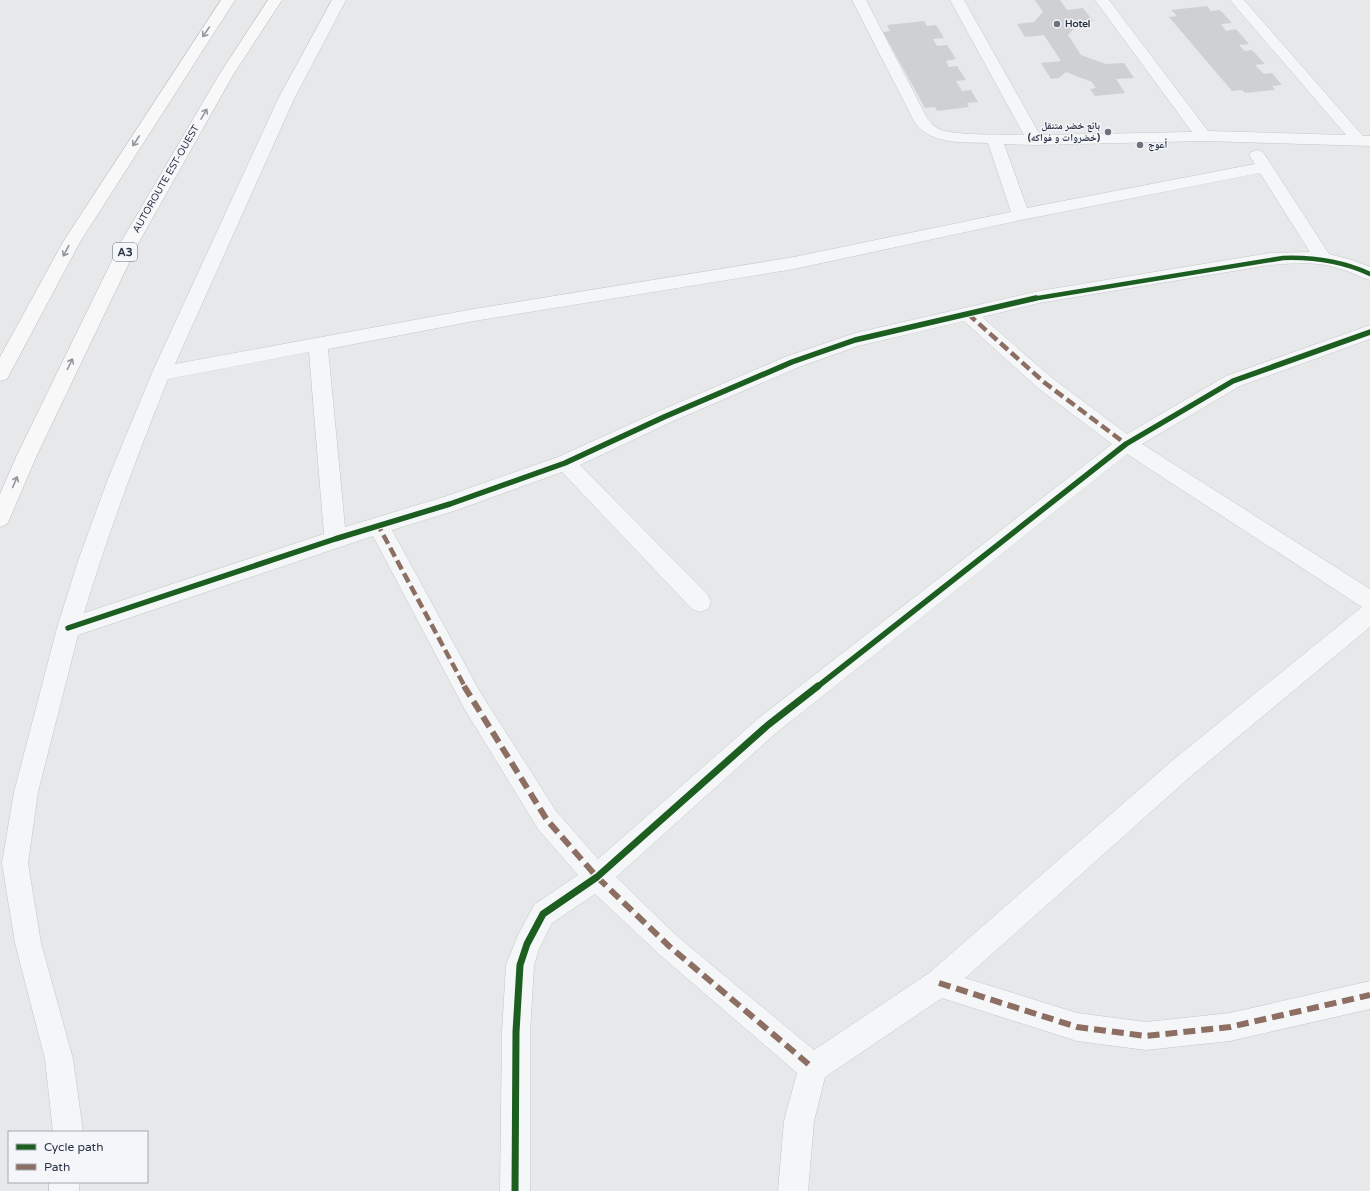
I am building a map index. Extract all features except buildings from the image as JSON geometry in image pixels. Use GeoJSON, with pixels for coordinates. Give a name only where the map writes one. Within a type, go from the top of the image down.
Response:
{"type":"FeatureCollection","features":[{"type":"Feature","properties":{"kind":"highway"},"geometry":{"type":"LineString","coordinates":[[0,374],[72,242],[228,0]]}},
{"type":"Feature","properties":{"kind":"highway","name":"AUTOROUTE EST-OUEST"},"geometry":{"type":"LineString","coordinates":[[0,518],[27,454],[130,242],[226,75],[275,0]]}},
{"type":"Feature","properties":{"kind":"street"},"geometry":{"type":"LineString","coordinates":[[68,1131],[59,1059],[28,943],[15,863],[26,792],[68,628],[89,561],[118,479],[161,373],[286,99],[339,0]]}},
{"type":"Feature","properties":{"kind":"street"},"geometry":{"type":"LineString","coordinates":[[859,0],[920,120],[927,128],[935,133],[954,137],[1035,140],[1203,136],[1364,140]]}},
{"type":"Feature","properties":{"kind":"street"},"geometry":{"type":"LineString","coordinates":[[957,0],[1035,140]]}},
{"type":"Feature","properties":{"kind":"street"},"geometry":{"type":"LineString","coordinates":[[1102,0],[1203,136]]}},
{"type":"Feature","properties":{"kind":"street"},"geometry":{"type":"LineString","coordinates":[[1237,0],[1364,140]]}},
{"type":"Feature","properties":{"kind":"street"},"geometry":{"type":"LineString","coordinates":[[1246,137],[1322,258]]}},
{"type":"Feature","properties":{"kind":"street"},"geometry":{"type":"LineString","coordinates":[[994,138],[1021,215]]}},
{"type":"Feature","properties":{"kind":"street"},"geometry":{"type":"LineString","coordinates":[[161,373],[474,315],[794,263],[1021,215],[1264,167]]}},
{"type":"Feature","properties":{"kind":"street"},"geometry":{"type":"LineString","coordinates":[[68,628],[378,525],[450,504],[565,463],[664,417],[792,362],[855,340],[1039,297],[1250,261],[1297,256],[1322,258],[1344,263],[1370,274]]}},
{"type":"Feature","properties":{"kind":"street"},"geometry":{"type":"LineString","coordinates":[[968,314],[1017,360],[1126,444],[1370,601]]}},
{"type":"Feature","properties":{"kind":"street"},"geometry":{"type":"LineString","coordinates":[[516,1191],[516,1032],[520,965],[526,944],[543,914],[597,877],[768,725],[1126,444],[1233,381],[1370,332]]}},
{"type":"Feature","properties":{"kind":"street"},"geometry":{"type":"LineString","coordinates":[[318,344],[335,539]]}},
{"type":"Feature","properties":{"kind":"street"},"geometry":{"type":"LineString","coordinates":[[565,463],[700,602]]}},
{"type":"Feature","properties":{"kind":"street"},"geometry":{"type":"LineString","coordinates":[[378,525],[476,707],[547,820],[597,877],[669,946],[813,1068]]}},
{"type":"Feature","properties":{"kind":"street"},"geometry":{"type":"LineString","coordinates":[[793,1191],[799,1121],[813,1068],[939,983],[1182,768],[1370,614]]}},
{"type":"Feature","properties":{"kind":"street"},"geometry":{"type":"LineString","coordinates":[[939,983],[1077,1027],[1146,1036],[1230,1027],[1370,994]]}},
{"type":"Feature","properties":{"kind":"marked path"},"geometry":{"type":"LineString","coordinates":[[968,314],[1045,383],[1126,444]]}},
{"type":"Feature","properties":{"kind":"marked path"},"geometry":{"type":"LineString","coordinates":[[381,524],[378,525],[472,700],[547,820],[597,877],[669,946],[813,1068]]}},
{"type":"Feature","properties":{"kind":"marked path"},"geometry":{"type":"LineString","coordinates":[[939,983],[1077,1027],[1146,1036],[1230,1027],[1370,995]]}},
{"type":"Feature","properties":{"kind":"cycle path"},"geometry":{"type":"LineString","coordinates":[[68,628],[335,539],[450,504],[565,463],[664,417],[792,362],[855,340],[1039,297],[1270,259],[1296,257],[1322,259],[1346,264],[1370,274]]}},
{"type":"Feature","properties":{"kind":"cycle path"},"geometry":{"type":"LineString","coordinates":[[515,1191],[516,1032],[520,965],[527,944],[543,914],[597,877],[768,725],[1126,444],[1233,381],[1370,332]]}},
{"type":"Feature","properties":{"kind":"place","name":"Hotel"},"geometry":{"type":"Point","coordinates":[1057,24]}},
{"type":"Feature","properties":{"kind":"place","name":"بائع خضر متنقل (خضروات و فواكه)"},"geometry":{"type":"Point","coordinates":[1108,132]}},
{"type":"Feature","properties":{"kind":"place","name":"أعوج"},"geometry":{"type":"Point","coordinates":[1140,145]}}]}
